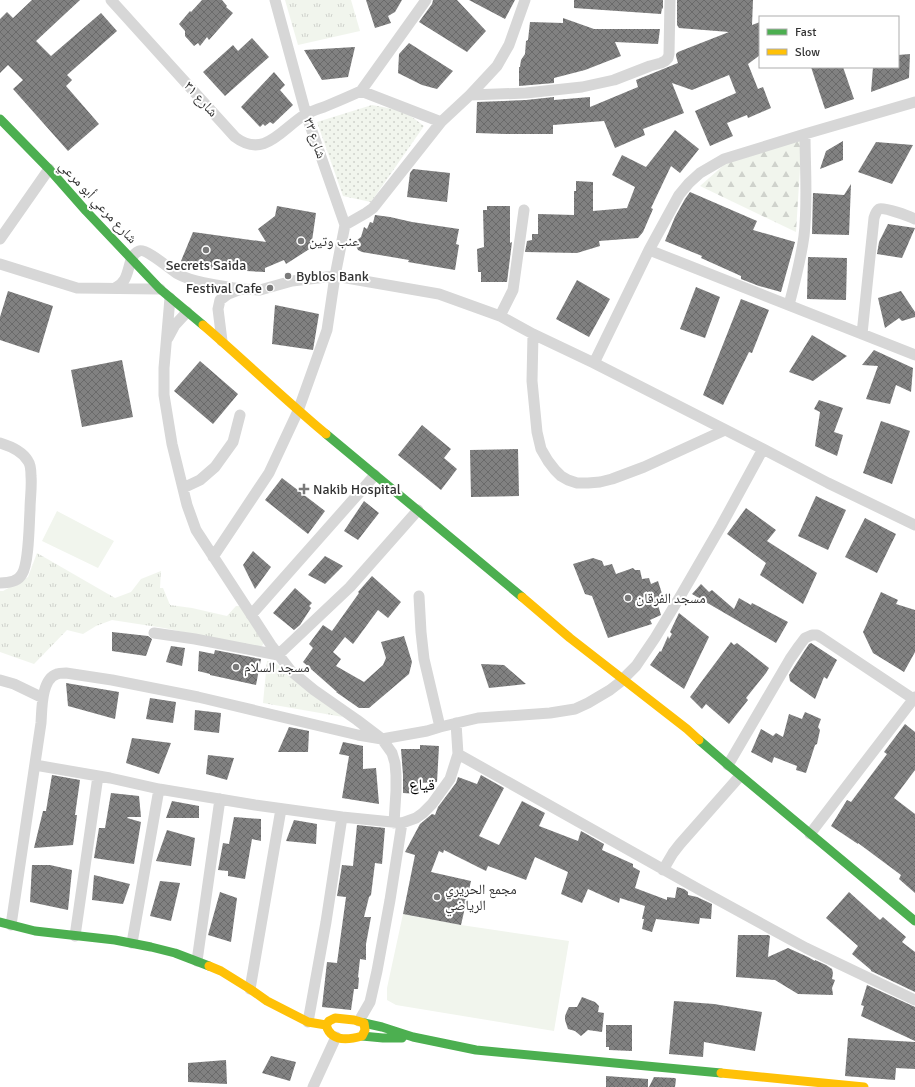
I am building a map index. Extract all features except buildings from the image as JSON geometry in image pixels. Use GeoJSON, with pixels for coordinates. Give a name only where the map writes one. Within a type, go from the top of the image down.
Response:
{"type":"FeatureCollection","features":[{"type":"Feature","properties":{"kind":"main road","name":"شارع مرعي أبو مرعي"},"geometry":{"type":"LineString","coordinates":[[0,119],[49,169],[86,212],[160,289],[222,341],[298,411],[544,617],[687,729],[740,776],[915,921]]}},
{"type":"Feature","properties":{"kind":"main road"},"geometry":{"type":"LineString","coordinates":[[5,924],[35,931],[104,939],[175,953],[221,971],[250,989],[267,1002],[308,1022],[326,1025]]}},
{"type":"Feature","properties":{"kind":"main road"},"geometry":{"type":"LineString","coordinates":[[326,1025],[329,1021],[335,1018],[350,1019],[413,1037],[476,1050],[804,1084],[864,1087]]}},
{"type":"Feature","properties":{"kind":"main road"},"geometry":{"type":"LineString","coordinates":[[362,1022],[365,1030],[362,1036]]}},
{"type":"Feature","properties":{"kind":"main road"},"geometry":{"type":"LineString","coordinates":[[326,1025],[327,1030],[331,1035],[344,1039],[354,1039],[362,1036],[383,1038],[413,1037]]}},
{"type":"Feature","properties":{"kind":"street","name":"شارع ٣١"},"geometry":{"type":"LineString","coordinates":[[111,0],[235,137],[248,144],[267,143],[276,138],[306,114],[361,92]]}},
{"type":"Feature","properties":{"kind":"street","name":"شارع ٣٣"},"geometry":{"type":"LineString","coordinates":[[275,0],[306,114],[345,225]]}},
{"type":"Feature","properties":{"kind":"street"},"geometry":{"type":"LineString","coordinates":[[426,0],[361,92],[441,122]]}},
{"type":"Feature","properties":{"kind":"street"},"geometry":{"type":"LineString","coordinates":[[213,557],[269,473],[298,411],[327,330],[335,276],[345,225],[373,208],[441,122],[470,95],[497,66],[509,45],[525,0]]}},
{"type":"Feature","properties":{"kind":"street"},"geometry":{"type":"LineString","coordinates":[[470,95],[526,93],[582,87],[614,80],[665,61],[669,54],[670,0]]}},
{"type":"Feature","properties":{"kind":"street"},"geometry":{"type":"LineString","coordinates":[[594,364],[649,250],[680,195],[689,182],[700,173],[724,159],[915,102]]}},
{"type":"Feature","properties":{"kind":"street"},"geometry":{"type":"LineString","coordinates":[[789,305],[800,261],[804,235],[806,207],[805,134]]}},
{"type":"Feature","properties":{"kind":"street"},"geometry":{"type":"LineString","coordinates":[[0,240],[49,169]]}},
{"type":"Feature","properties":{"kind":"street"},"geometry":{"type":"LineString","coordinates":[[862,334],[875,213],[879,209],[883,209],[894,211],[915,219]]}},
{"type":"Feature","properties":{"kind":"street"},"geometry":{"type":"LineString","coordinates":[[500,316],[513,290],[524,210]]}},
{"type":"Feature","properties":{"kind":"street"},"geometry":{"type":"LineString","coordinates":[[649,250],[915,355]]}},
{"type":"Feature","properties":{"kind":"street"},"geometry":{"type":"LineString","coordinates":[[115,288],[124,281],[128,272],[131,258],[139,251],[143,251],[183,276],[241,289],[260,290],[292,282],[335,276],[439,294],[500,316],[828,483],[915,525]]}},
{"type":"Feature","properties":{"kind":"street"},"geometry":{"type":"LineString","coordinates":[[0,264],[78,288],[160,289]]}},
{"type":"Feature","properties":{"kind":"street"},"geometry":{"type":"LineString","coordinates":[[222,341],[218,309],[220,300],[228,294],[241,289]]}},
{"type":"Feature","properties":{"kind":"street"},"geometry":{"type":"LineString","coordinates":[[173,301],[171,324],[165,348],[164,395],[172,444],[183,488],[196,530],[251,615],[278,655],[291,671],[314,690],[382,739],[392,754],[396,774],[396,807],[398,823],[397,863],[377,972],[370,1002],[362,1022]]}},
{"type":"Feature","properties":{"kind":"street"},"geometry":{"type":"LineString","coordinates":[[171,324],[187,312]]}},
{"type":"Feature","properties":{"kind":"street"},"geometry":{"type":"LineString","coordinates":[[533,334],[532,382],[537,432],[541,449],[555,470],[568,480],[588,484],[612,479],[644,467],[726,430]]}},
{"type":"Feature","properties":{"kind":"street"},"geometry":{"type":"LineString","coordinates":[[183,488],[200,480],[215,466],[233,442],[240,415]]}},
{"type":"Feature","properties":{"kind":"street"},"geometry":{"type":"LineString","coordinates":[[0,443],[16,450],[24,456],[29,462],[32,476],[24,570],[18,579],[12,582],[0,583]]}},
{"type":"Feature","properties":{"kind":"street"},"geometry":{"type":"LineString","coordinates":[[5,924],[35,765],[43,698],[47,683],[52,676],[57,673],[66,673],[168,691],[382,739],[427,731],[440,726],[469,720],[550,713],[582,706],[610,690],[623,680],[636,666],[666,620],[721,526],[763,449]]}},
{"type":"Feature","properties":{"kind":"street"},"geometry":{"type":"LineString","coordinates":[[251,615],[374,475]]}},
{"type":"Feature","properties":{"kind":"street"},"geometry":{"type":"LineString","coordinates":[[278,655],[350,587],[418,510]]}},
{"type":"Feature","properties":{"kind":"street"},"geometry":{"type":"LineString","coordinates":[[419,596],[424,659],[440,726]]}},
{"type":"Feature","properties":{"kind":"street"},"geometry":{"type":"LineString","coordinates":[[154,633],[195,639],[278,655]]}},
{"type":"Feature","properties":{"kind":"street"},"geometry":{"type":"LineString","coordinates":[[728,765],[790,659],[805,638],[812,635],[822,638],[914,699],[810,834]]}},
{"type":"Feature","properties":{"kind":"street"},"geometry":{"type":"LineString","coordinates":[[0,680],[14,684],[43,698]]}},
{"type":"Feature","properties":{"kind":"street"},"geometry":{"type":"LineString","coordinates":[[35,765],[281,809],[398,823],[416,818],[432,804],[450,779],[458,754],[456,723]]}},
{"type":"Feature","properties":{"kind":"street"},"geometry":{"type":"LineString","coordinates":[[458,754],[806,948],[915,1000]]}},
{"type":"Feature","properties":{"kind":"street"},"geometry":{"type":"LineString","coordinates":[[75,936],[98,776]]}},
{"type":"Feature","properties":{"kind":"street"},"geometry":{"type":"LineString","coordinates":[[664,870],[673,853],[680,844],[740,776]]}},
{"type":"Feature","properties":{"kind":"street"},"geometry":{"type":"LineString","coordinates":[[132,944],[159,788]]}},
{"type":"Feature","properties":{"kind":"street"},"geometry":{"type":"LineString","coordinates":[[197,961],[220,799]]}},
{"type":"Feature","properties":{"kind":"street"},"geometry":{"type":"LineString","coordinates":[[250,989],[281,809]]}},
{"type":"Feature","properties":{"kind":"street"},"geometry":{"type":"LineString","coordinates":[[308,1022],[326,922],[342,817]]}},
{"type":"Feature","properties":{"kind":"street"},"geometry":{"type":"LineString","coordinates":[[313,1087],[336,1037]]}},
{"type":"Feature","properties":{"kind":"green space"},"geometry":{"type":"Polygon","coordinates":[[[285,0],[351,0],[360,31],[298,45],[285,0]]]}},
{"type":"Feature","properties":{"kind":"green space"},"geometry":{"type":"Polygon","coordinates":[[[372,105],[404,111],[424,126],[371,202],[343,196],[317,122],[372,105]]]}},
{"type":"Feature","properties":{"kind":"green space"},"geometry":{"type":"Polygon","coordinates":[[[802,137],[796,232],[700,186],[725,164],[802,137]]]}},
{"type":"Feature","properties":{"kind":"green space"},"geometry":{"type":"Polygon","coordinates":[[[57,511],[114,541],[98,568],[42,541],[57,511]]]}},
{"type":"Feature","properties":{"kind":"green space"},"geometry":{"type":"Polygon","coordinates":[[[37,553],[115,598],[131,592],[141,579],[161,571],[160,588],[163,588],[170,605],[192,608],[227,616],[236,606],[241,606],[264,643],[259,648],[164,628],[112,620],[96,626],[83,634],[67,630],[34,664],[0,652],[0,591],[3,591],[28,577],[37,553]]]}},
{"type":"Feature","properties":{"kind":"green space"},"geometry":{"type":"Polygon","coordinates":[[[267,661],[273,661],[343,717],[263,703],[267,661]]]}},
{"type":"Feature","properties":{"kind":"green space"},"geometry":{"type":"Polygon","coordinates":[[[403,914],[461,925],[569,941],[554,1031],[396,1005],[387,1000],[387,988],[403,914]]]}},
{"type":"Feature","properties":{"kind":"traffic: fast"},"geometry":{"type":"LineString","coordinates":[[0,119],[49,169],[86,211],[160,289],[203,325]]}},
{"type":"Feature","properties":{"kind":"traffic: fast"},"geometry":{"type":"LineString","coordinates":[[326,434],[522,597]]}},
{"type":"Feature","properties":{"kind":"traffic: fast"},"geometry":{"type":"LineString","coordinates":[[699,740],[915,921]]}},
{"type":"Feature","properties":{"kind":"traffic: fast"},"geometry":{"type":"LineString","coordinates":[[0,922],[35,931],[115,940],[151,947],[175,953],[209,966]]}},
{"type":"Feature","properties":{"kind":"traffic: fast"},"geometry":{"type":"LineString","coordinates":[[364,1023],[413,1037],[476,1050],[721,1073]]}},
{"type":"Feature","properties":{"kind":"traffic: fast"},"geometry":{"type":"LineString","coordinates":[[362,1036],[402,1038]]}},
{"type":"Feature","properties":{"kind":"traffic: slow"},"geometry":{"type":"LineString","coordinates":[[203,325],[326,434]]}},
{"type":"Feature","properties":{"kind":"traffic: slow"},"geometry":{"type":"LineString","coordinates":[[522,597],[570,638],[699,740]]}},
{"type":"Feature","properties":{"kind":"traffic: slow"},"geometry":{"type":"LineString","coordinates":[[209,966],[221,971],[267,1001],[308,1022],[326,1025]]}},
{"type":"Feature","properties":{"kind":"traffic: slow"},"geometry":{"type":"LineString","coordinates":[[335,1018],[354,1020],[364,1023],[365,1030],[362,1036],[346,1039],[336,1037],[328,1031],[326,1025],[329,1021],[335,1018]]}},
{"type":"Feature","properties":{"kind":"traffic: slow"},"geometry":{"type":"LineString","coordinates":[[721,1073],[864,1087]]}},
{"type":"Feature","properties":{"kind":"place","name":"عنب وتين"},"geometry":{"type":"Point","coordinates":[301,241]}},
{"type":"Feature","properties":{"kind":"place","name":"Secrets Saida"},"geometry":{"type":"Point","coordinates":[206,250]}},
{"type":"Feature","properties":{"kind":"place","name":"Byblos Bank"},"geometry":{"type":"Point","coordinates":[288,276]}},
{"type":"Feature","properties":{"kind":"place","name":"Festival Cafe"},"geometry":{"type":"Point","coordinates":[270,288]}},
{"type":"Feature","properties":{"kind":"place","name":"Nakib Hospital"},"geometry":{"type":"Point","coordinates":[304,489]}},
{"type":"Feature","properties":{"kind":"place","name":"مسجد الفرقان"},"geometry":{"type":"Point","coordinates":[628,598]}},
{"type":"Feature","properties":{"kind":"place","name":"مسجد السلام"},"geometry":{"type":"Point","coordinates":[236,667]}},
{"type":"Feature","properties":{"kind":"place","name":"مجمع الحريري الرياضي"},"geometry":{"type":"Point","coordinates":[437,897]}},
{"type":"Feature","properties":{"kind":"district","name":"قياع"},"geometry":{"type":"Point","coordinates":[422,785]}}]}
